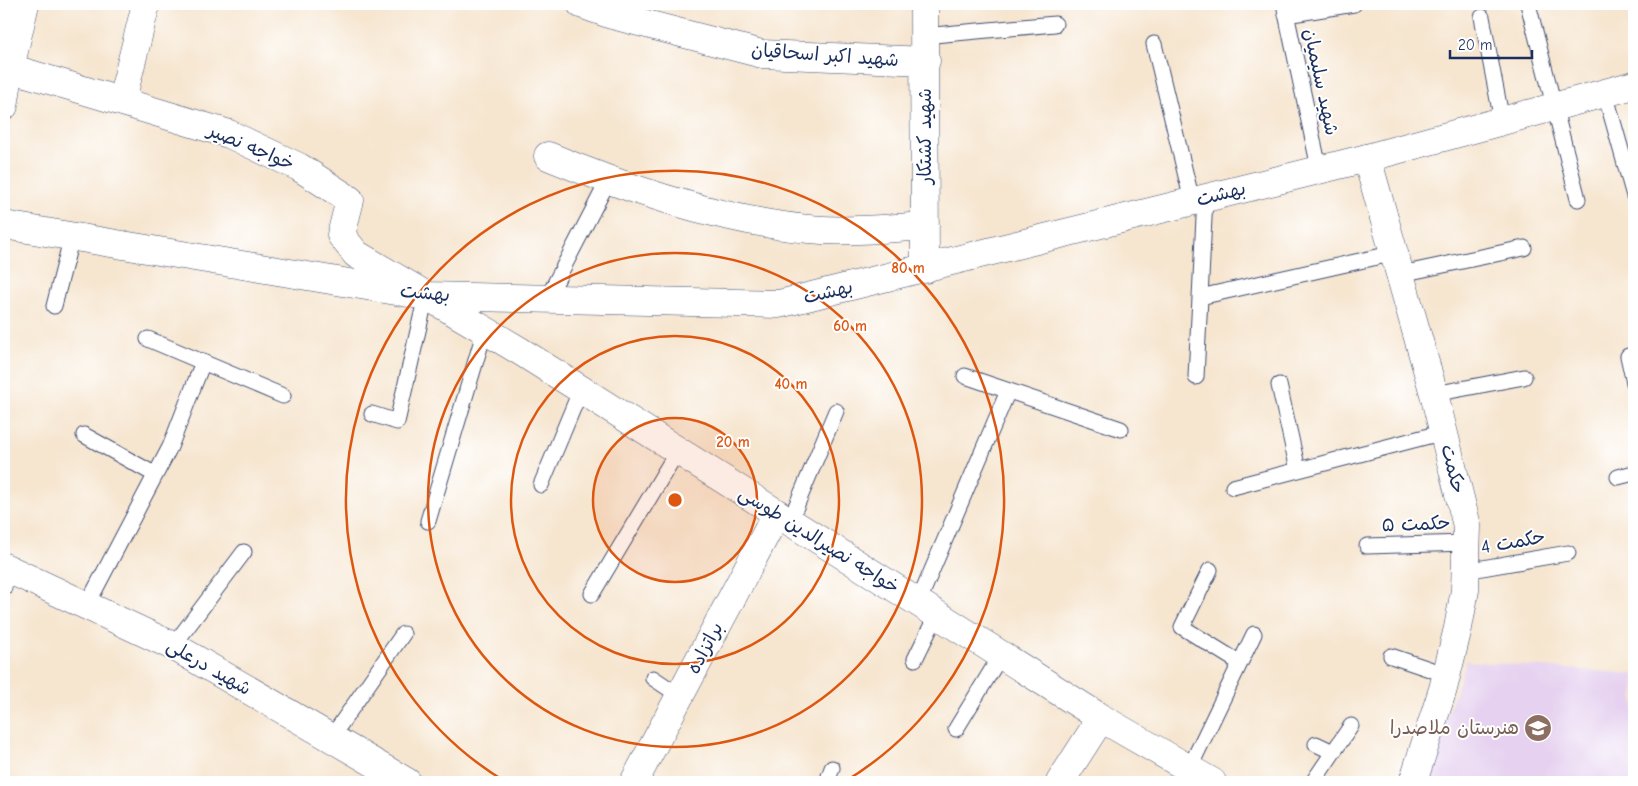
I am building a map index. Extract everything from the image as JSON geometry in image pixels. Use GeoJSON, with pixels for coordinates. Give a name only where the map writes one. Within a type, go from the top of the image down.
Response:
{"type":"FeatureCollection","features":[{"type":"Feature","properties":{"kind":"street"},"geometry":{"type":"LineString","coordinates":[[4,106],[10,68],[25,4]]}},
{"type":"Feature","properties":{"kind":"street"},"geometry":{"type":"LineString","coordinates":[[122,100],[146,4]]}},
{"type":"Feature","properties":{"kind":"street","name":"شهید اکبر اسحاقیان"},"geometry":{"type":"LineString","coordinates":[[580,4],[612,15],[762,54],[924,49]]}},
{"type":"Feature","properties":{"kind":"street","name":"شهید کشتکار"},"geometry":{"type":"LineString","coordinates":[[924,4],[925,269]]}},
{"type":"Feature","properties":{"kind":"street","name":"خواجه نصیر"},"geometry":{"type":"LineString","coordinates":[[10,68],[122,100],[229,134],[299,167],[350,200],[341,236],[356,254],[426,296]]}},
{"type":"Feature","properties":{"kind":"street","name":"بهشت"},"geometry":{"type":"LineString","coordinates":[[4,225],[426,296],[779,304],[925,269],[1319,168],[1367,158],[1634,85]]}},
{"type":"Feature","properties":{"kind":"street"},"geometry":{"type":"LineString","coordinates":[[548,156],[608,181],[741,219],[822,230],[925,226]]}},
{"type":"Feature","properties":{"kind":"street","name":"حکمت"},"geometry":{"type":"LineString","coordinates":[[1367,158],[1434,394],[1467,526],[1464,590],[1458,628],[1447,674],[1413,782]]}},
{"type":"Feature","properties":{"kind":"street","name":"خواجه نصیرالدین طوسی"},"geometry":{"type":"LineString","coordinates":[[426,296],[581,389],[1101,718],[1200,776]]}},
{"type":"Feature","properties":{"kind":"street","name":"براتزاده"},"geometry":{"type":"LineString","coordinates":[[634,782],[680,696],[783,517]]}},
{"type":"Feature","properties":{"kind":"street","name":"شهید درعلی"},"geometry":{"type":"LineString","coordinates":[[5,575],[87,605],[173,646],[407,782]]}},
{"type":"Feature","properties":{"kind":"street"},"geometry":{"type":"LineString","coordinates":[[1060,782],[1101,718]]}},
{"type":"Feature","properties":{"kind":"lane"},"geometry":{"type":"LineString","coordinates":[[1285,9],[1354,4]]}},
{"type":"Feature","properties":{"kind":"lane"},"geometry":{"type":"LineString","coordinates":[[1528,4],[1578,199]]}},
{"type":"Feature","properties":{"kind":"lane","name":"شهید سلیمیان"},"geometry":{"type":"LineString","coordinates":[[1285,9],[1319,168]]}},
{"type":"Feature","properties":{"kind":"lane"},"geometry":{"type":"LineString","coordinates":[[1482,17],[1502,121]]}},
{"type":"Feature","properties":{"kind":"lane"},"geometry":{"type":"LineString","coordinates":[[924,49],[1054,24]]}},
{"type":"Feature","properties":{"kind":"lane"},"geometry":{"type":"LineString","coordinates":[[1154,44],[1199,199],[1200,297],[1196,377]]}},
{"type":"Feature","properties":{"kind":"lane"},"geometry":{"type":"LineString","coordinates":[[1605,93],[1634,196]]}},
{"type":"Feature","properties":{"kind":"lane"},"geometry":{"type":"LineString","coordinates":[[548,298],[608,181]]}},
{"type":"Feature","properties":{"kind":"lane"},"geometry":{"type":"LineString","coordinates":[[54,306],[72,236]]}},
{"type":"Feature","properties":{"kind":"lane"},"geometry":{"type":"LineString","coordinates":[[1200,297],[1398,263],[1524,248]]}},
{"type":"Feature","properties":{"kind":"lane"},"geometry":{"type":"LineString","coordinates":[[372,414],[397,422],[426,296]]}},
{"type":"Feature","properties":{"kind":"lane"},"geometry":{"type":"LineString","coordinates":[[428,521],[485,330]]}},
{"type":"Feature","properties":{"kind":"lane"},"geometry":{"type":"LineString","coordinates":[[148,339],[283,396]]}},
{"type":"Feature","properties":{"kind":"lane"},"geometry":{"type":"LineString","coordinates":[[1628,356],[1634,383]]}},
{"type":"Feature","properties":{"kind":"lane"},"geometry":{"type":"LineString","coordinates":[[87,605],[170,446],[203,362]]}},
{"type":"Feature","properties":{"kind":"lane"},"geometry":{"type":"LineString","coordinates":[[965,376],[1121,429]]}},
{"type":"Feature","properties":{"kind":"lane"},"geometry":{"type":"LineString","coordinates":[[1434,394],[1524,378]]}},
{"type":"Feature","properties":{"kind":"lane"},"geometry":{"type":"LineString","coordinates":[[1279,385],[1298,470]]}},
{"type":"Feature","properties":{"kind":"lane"},"geometry":{"type":"LineString","coordinates":[[541,485],[581,389]]}},
{"type":"Feature","properties":{"kind":"lane"},"geometry":{"type":"LineString","coordinates":[[915,658],[928,608],[1008,390]]}},
{"type":"Feature","properties":{"kind":"lane"},"geometry":{"type":"LineString","coordinates":[[783,517],[836,411]]}},
{"type":"Feature","properties":{"kind":"lane"},"geometry":{"type":"LineString","coordinates":[[1233,487],[1444,432]]}},
{"type":"Feature","properties":{"kind":"lane"},"geometry":{"type":"LineString","coordinates":[[84,436],[154,474]]}},
{"type":"Feature","properties":{"kind":"lane"},"geometry":{"type":"LineString","coordinates":[[592,594],[678,450]]}},
{"type":"Feature","properties":{"kind":"lane"},"geometry":{"type":"LineString","coordinates":[[1618,477],[1634,473]]}},
{"type":"Feature","properties":{"kind":"lane","name":"حکمت ۵"},"geometry":{"type":"LineString","coordinates":[[1367,546],[1466,543]]}},
{"type":"Feature","properties":{"kind":"lane"},"geometry":{"type":"LineString","coordinates":[[173,646],[244,552]]}},
{"type":"Feature","properties":{"kind":"lane","name":"حکمت 4"},"geometry":{"type":"LineString","coordinates":[[1465,571],[1568,552]]}},
{"type":"Feature","properties":{"kind":"lane"},"geometry":{"type":"LineString","coordinates":[[1210,570],[1182,628],[1240,663]]}},
{"type":"Feature","properties":{"kind":"lane"},"geometry":{"type":"LineString","coordinates":[[331,738],[403,634]]}},
{"type":"Feature","properties":{"kind":"lane"},"geometry":{"type":"LineString","coordinates":[[1200,776],[1240,663],[1254,634]]}},
{"type":"Feature","properties":{"kind":"lane"},"geometry":{"type":"LineString","coordinates":[[956,729],[1002,655]]}},
{"type":"Feature","properties":{"kind":"lane"},"geometry":{"type":"LineString","coordinates":[[1391,656],[1447,674]]}},
{"type":"Feature","properties":{"kind":"lane"},"geometry":{"type":"LineString","coordinates":[[653,678],[680,696]]}},
{"type":"Feature","properties":{"kind":"lane"},"geometry":{"type":"LineString","coordinates":[[1313,782],[1351,726]]}},
{"type":"Feature","properties":{"kind":"lane"},"geometry":{"type":"LineString","coordinates":[[1316,744],[1333,752]]}},
{"type":"Feature","properties":{"kind":"shaded area","name":"هنرستان ملاصدرا"},"geometry":{"type":"Polygon","coordinates":[[[1466,661],[1634,674],[1634,782],[1424,782],[1466,661]]]}},
{"type":"Feature","properties":{"kind":"place","name":"هنرستان ملاصدرا"},"geometry":{"type":"Point","coordinates":[1538,728]}}]}
